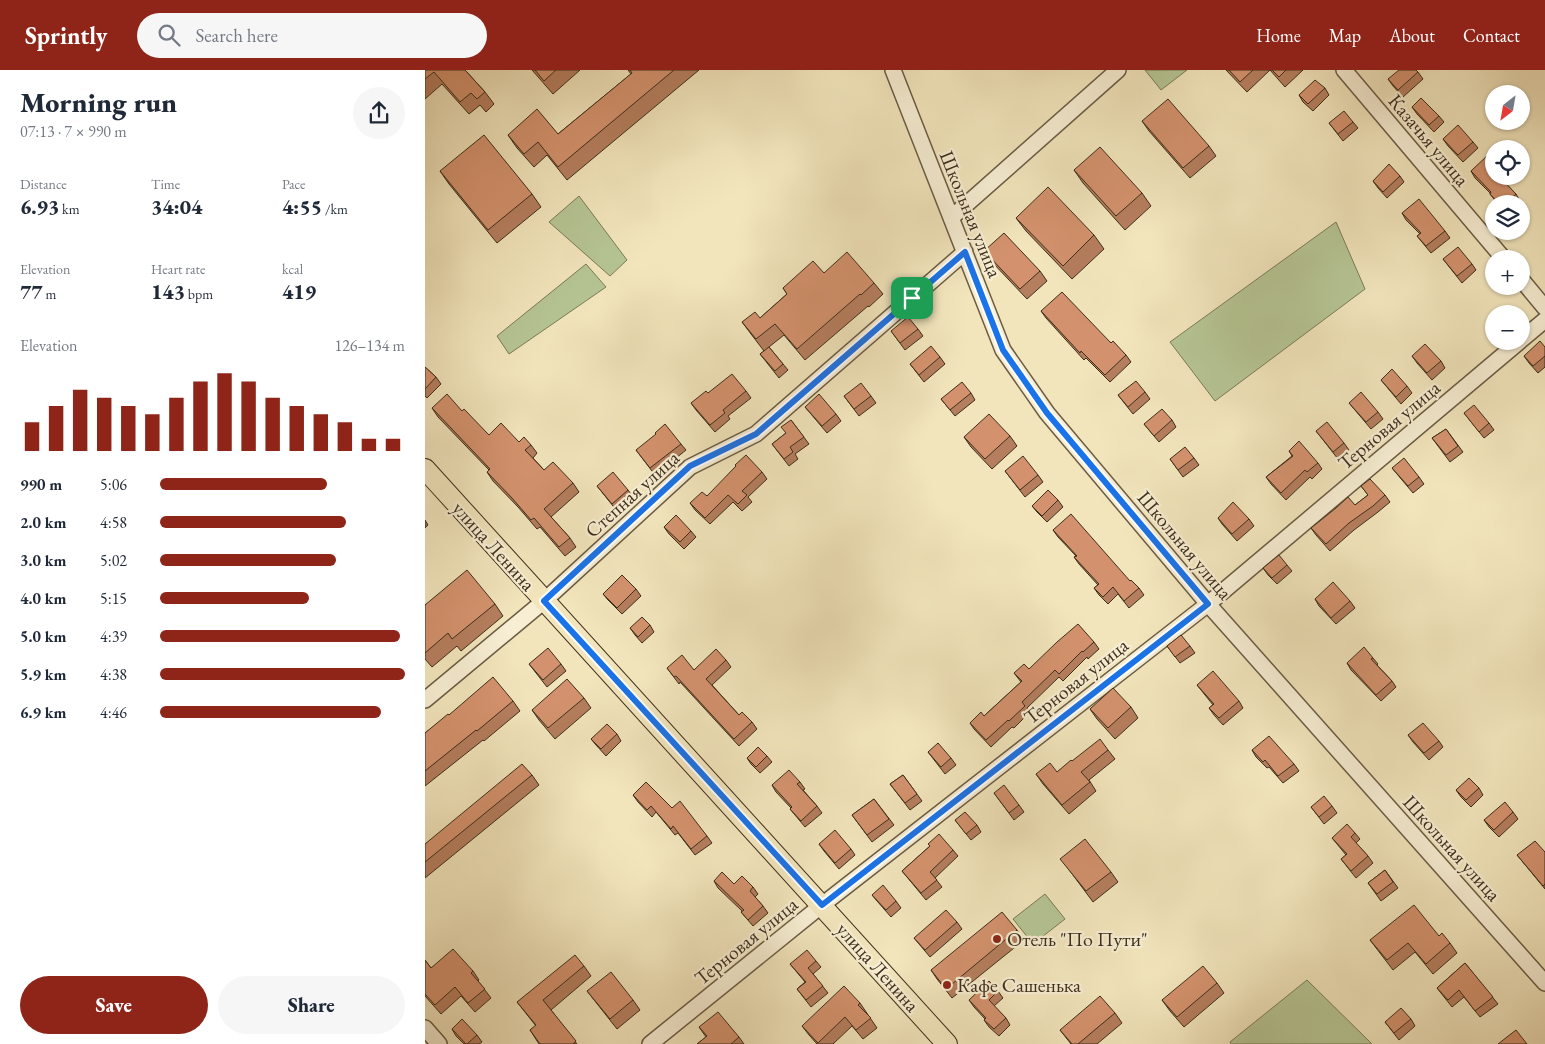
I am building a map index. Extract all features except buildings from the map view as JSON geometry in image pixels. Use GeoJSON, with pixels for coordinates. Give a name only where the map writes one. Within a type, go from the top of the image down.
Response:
{"type":"FeatureCollection","features":[{"type":"Feature","properties":{"kind":"main road","name":"улица Ленина"},"geometry":{"type":"LineString","coordinates":[[425,469],[947,1044]]}},
{"type":"Feature","properties":{"kind":"street","name":"Школьная улица"},"geometry":{"type":"LineString","coordinates":[[893,70],[1003,350],[1047,413],[1208,604],[1545,983]]}},
{"type":"Feature","properties":{"kind":"street"},"geometry":{"type":"LineString","coordinates":[[951,218],[1118,70]]}},
{"type":"Feature","properties":{"kind":"street","name":"Казачья улица"},"geometry":{"type":"LineString","coordinates":[[1344,70],[1496,250]]}},
{"type":"Feature","properties":{"kind":"street","name":"Степная улица"},"geometry":{"type":"LineString","coordinates":[[425,700],[544,601],[690,466],[756,434],[965,252]]}},
{"type":"Feature","properties":{"kind":"street"},"geometry":{"type":"LineString","coordinates":[[1530,290],[1545,308]]}},
{"type":"Feature","properties":{"kind":"street","name":"Терновая улица"},"geometry":{"type":"LineString","coordinates":[[1530,333],[1545,320]]}},
{"type":"Feature","properties":{"kind":"street","name":"Терновая улица"},"geometry":{"type":"LineString","coordinates":[[650,1044],[822,905],[1208,604],[1510,350]]}},
{"type":"Feature","properties":{"kind":"street"},"geometry":{"type":"LineString","coordinates":[[425,1028],[439,1044]]}},
{"type":"Feature","properties":{"kind":"green space"},"geometry":{"type":"Polygon","coordinates":[[[1145,70],[1187,70],[1161,90],[1145,70]]]}},
{"type":"Feature","properties":{"kind":"green space"},"geometry":{"type":"Polygon","coordinates":[[[579,196],[627,260],[610,276],[549,222],[579,196]]]}},
{"type":"Feature","properties":{"kind":"green space"},"geometry":{"type":"Polygon","coordinates":[[[1336,222],[1365,289],[1215,401],[1170,342],[1336,222]]]}},
{"type":"Feature","properties":{"kind":"green space"},"geometry":{"type":"Polygon","coordinates":[[[586,264],[606,287],[509,354],[497,336],[586,264]]]}},
{"type":"Feature","properties":{"kind":"green space"},"geometry":{"type":"Polygon","coordinates":[[[1045,894],[1065,919],[1033,944],[1013,919],[1045,894]]]}},
{"type":"Feature","properties":{"kind":"green space"},"geometry":{"type":"Polygon","coordinates":[[[1307,980],[1372,1044],[1231,1044],[1230,1042],[1307,980]]]}},
{"type":"Feature","properties":{"kind":"place","name":"Отель \"По Пути\""},"geometry":{"type":"Point","coordinates":[997,939]}},
{"type":"Feature","properties":{"kind":"place","name":"Кафе Сашенька"},"geometry":{"type":"Point","coordinates":[947,985]}},
{"type":"Feature","properties":{"kind":"route"},"geometry":{"type":"LineString","coordinates":[[965,252],[1003,350],[1047,413],[1208,604],[822,905],[544,601],[690,466],[756,434],[912,298],[965,252]]}}]}
